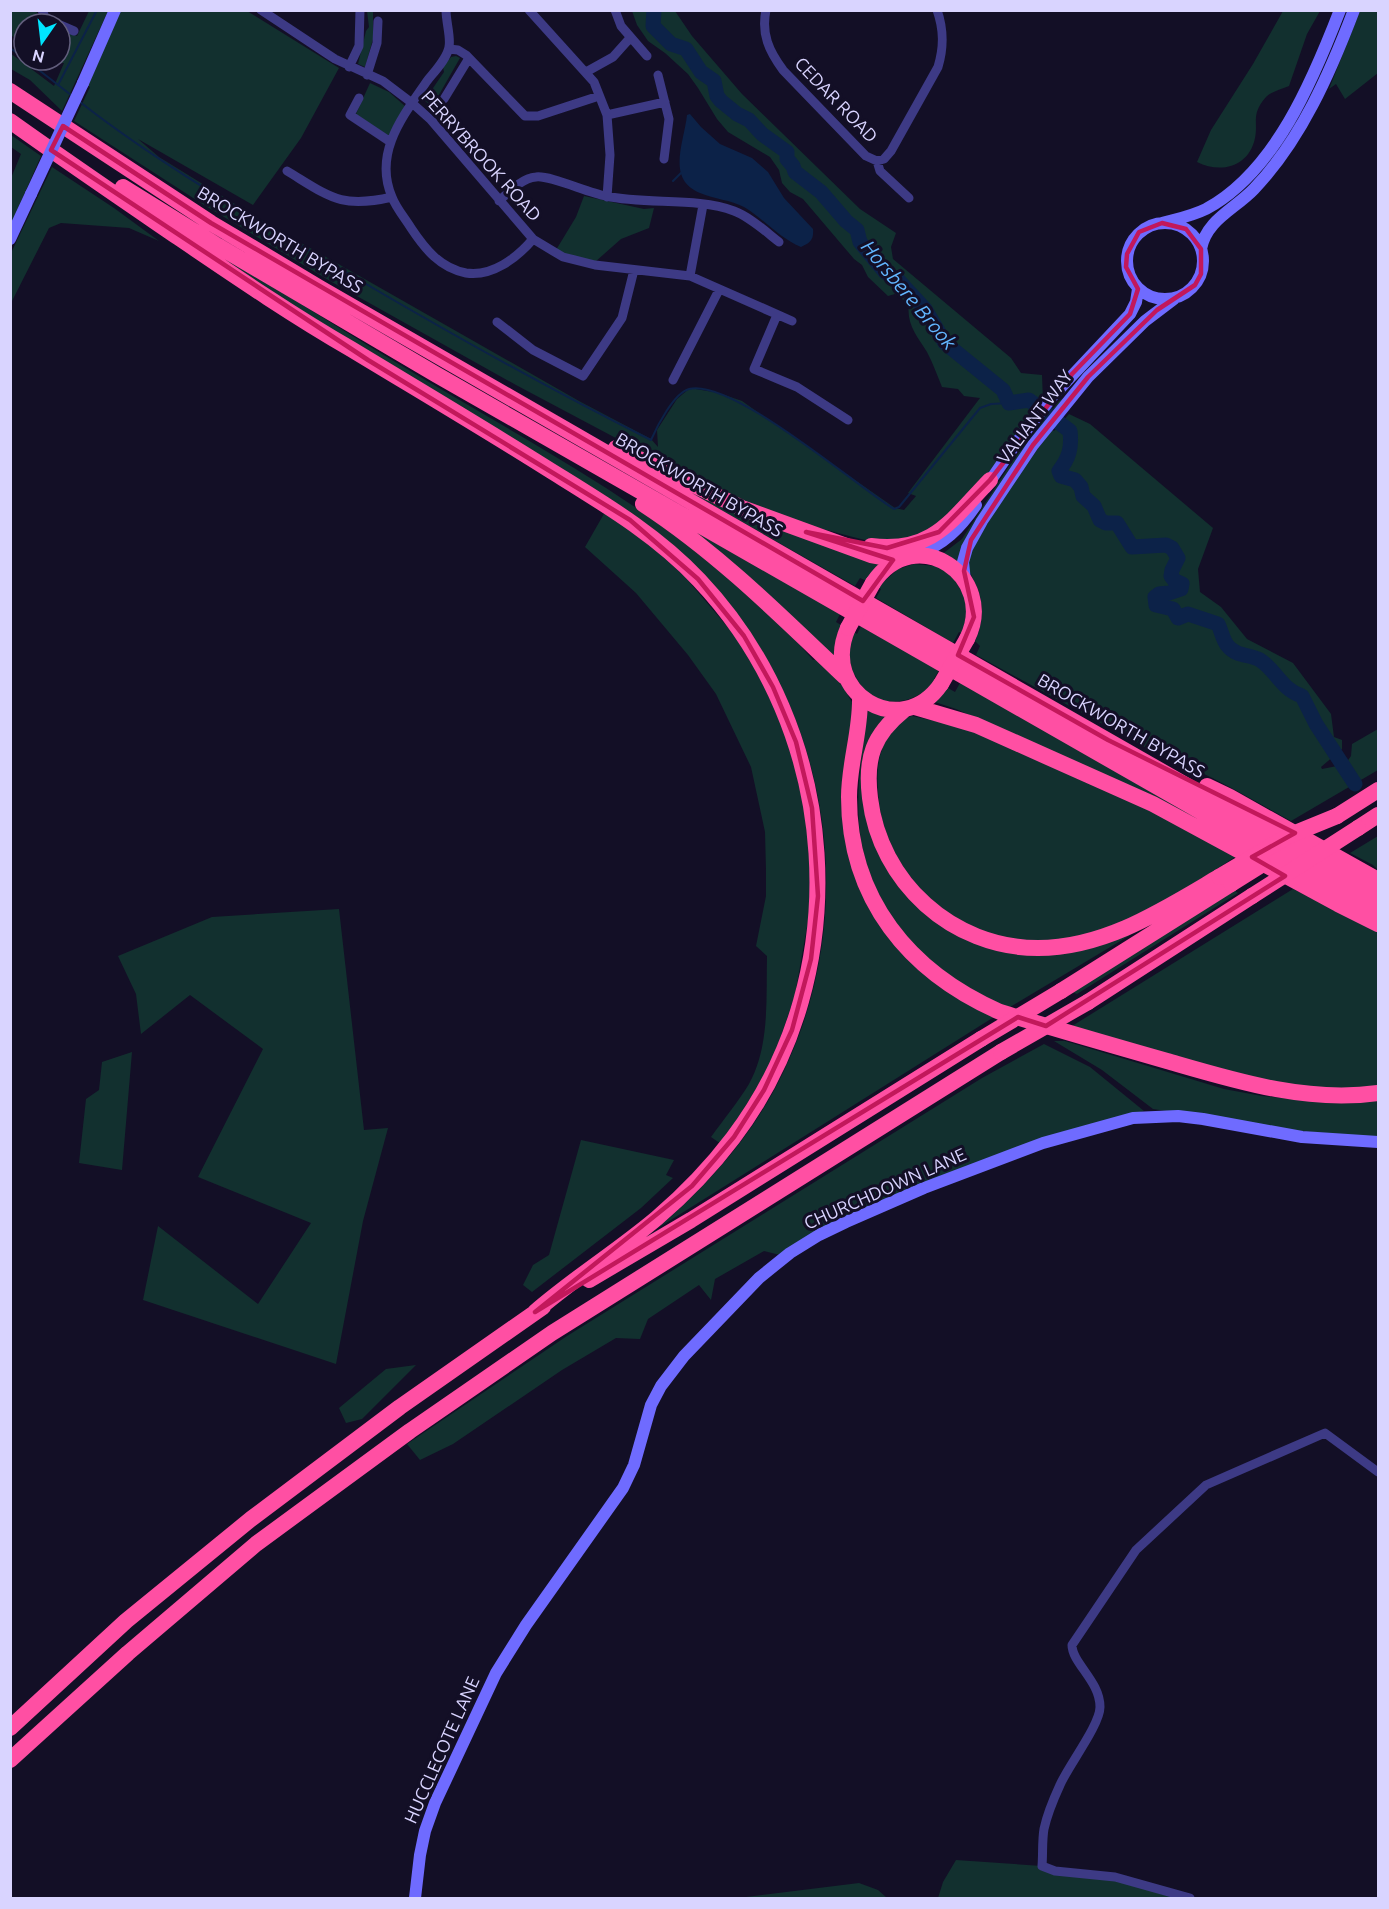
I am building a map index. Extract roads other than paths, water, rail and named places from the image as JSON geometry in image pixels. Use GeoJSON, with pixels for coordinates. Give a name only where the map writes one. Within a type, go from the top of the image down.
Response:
{"type":"FeatureCollection","features":[{"type":"Feature","properties":{"kind":"highway","name":"BROCKWORTH BYPASS"},"geometry":{"type":"LineString","coordinates":[[10,91],[211,223],[543,417],[1378,895]]}},
{"type":"Feature","properties":{"kind":"highway","name":"BROCKWORTH BYPASS"},"geometry":{"type":"LineString","coordinates":[[10,110],[96,170],[200,235],[437,375],[1378,913]]}},
{"type":"Feature","properties":{"kind":"highway"},"geometry":{"type":"LineString","coordinates":[[10,121],[87,176],[295,316],[610,507],[648,534],[687,567],[722,607],[764,669],[782,705],[796,742],[808,786],[817,838],[818,886],[811,959],[803,995],[786,1045],[755,1106],[734,1137],[706,1171],[655,1220],[561,1289],[535,1312]]}},
{"type":"Feature","properties":{"kind":"highway"},"geometry":{"type":"LineString","coordinates":[[448,361],[712,495],[871,555],[899,560]]}},
{"type":"Feature","properties":{"kind":"highway"},"geometry":{"type":"LineString","coordinates":[[437,375],[645,505],[685,533],[744,580],[845,677],[860,697],[880,706],[909,709],[976,725],[1153,804],[1378,924]]}},
{"type":"Feature","properties":{"kind":"highway"},"geometry":{"type":"LineString","coordinates":[[806,532],[887,548],[904,546],[939,532],[954,520],[990,480]]}},
{"type":"Feature","properties":{"kind":"highway"},"geometry":{"type":"LineString","coordinates":[[845,677],[841,653],[848,628],[873,583],[887,567],[899,560],[916,555],[930,556],[954,569],[964,581],[972,597],[973,624],[967,639],[932,696],[888,723],[880,733],[871,753],[870,795],[874,821],[887,856],[908,888],[939,916],[964,931],[986,940],[1027,948],[1081,943],[1139,923],[1225,881]]}},
{"type":"Feature","properties":{"kind":"highway"},"geometry":{"type":"LineString","coordinates":[[860,697],[860,716],[851,768],[849,796],[854,848],[866,884],[877,907],[892,931],[926,968],[972,1000],[1000,1012],[1245,1084],[1300,1094],[1378,1093]]}},
{"type":"Feature","properties":{"kind":"highway"},"geometry":{"type":"LineString","coordinates":[[1108,740],[1230,796],[1378,880]]}},
{"type":"Feature","properties":{"kind":"highway"},"geometry":{"type":"LineString","coordinates":[[10,1728],[126,1621],[251,1519],[400,1407],[535,1312],[691,1220],[1061,991],[1225,881],[1378,790]]}},
{"type":"Feature","properties":{"kind":"highway"},"geometry":{"type":"LineString","coordinates":[[10,1760],[128,1653],[256,1544],[410,1431],[552,1333],[1001,1052],[1088,1002],[1307,862],[1368,830],[1378,815]]}},
{"type":"Feature","properties":{"kind":"street"},"geometry":{"type":"LineString","coordinates":[[10,239],[115,10]]}},
{"type":"Feature","properties":{"kind":"street","name":"PERRYBROOK ROAD"},"geometry":{"type":"LineString","coordinates":[[261,10],[316,47],[382,81],[412,103],[431,120],[533,239],[563,257],[595,265],[690,276],[792,321]]}},
{"type":"Feature","properties":{"kind":"street"},"geometry":{"type":"LineString","coordinates":[[349,66],[359,46],[360,10]]}},
{"type":"Feature","properties":{"kind":"street"},"geometry":{"type":"LineString","coordinates":[[446,10],[449,49],[389,141],[385,169],[392,198],[421,243],[433,257],[448,267],[466,273],[483,273],[502,266],[526,248],[533,239]]}},
{"type":"Feature","properties":{"kind":"street"},"geometry":{"type":"LineString","coordinates":[[529,10],[594,82],[608,115],[610,155],[607,196]]}},
{"type":"Feature","properties":{"kind":"street"},"geometry":{"type":"LineString","coordinates":[[615,10],[621,26],[647,56]]}},
{"type":"Feature","properties":{"kind":"street","name":"CEDAR ROAD"},"geometry":{"type":"LineString","coordinates":[[766,10],[765,40],[772,56],[866,156],[876,161],[880,171],[909,198]]}},
{"type":"Feature","properties":{"kind":"street"},"geometry":{"type":"LineString","coordinates":[[876,161],[884,159],[891,151],[938,67],[943,37],[937,10]]}},
{"type":"Feature","properties":{"kind":"street"},"geometry":{"type":"LineString","coordinates":[[1340,10],[1300,100],[1283,129],[1246,180],[1224,198],[1204,210],[1150,226],[1139,232],[1131,242],[1126,267],[1130,279],[1138,289],[1149,296],[1161,299],[1185,294],[1195,285],[1202,268],[1203,237],[1210,227],[1253,190],[1274,166],[1323,84],[1354,10]]}},
{"type":"Feature","properties":{"kind":"street"},"geometry":{"type":"LineString","coordinates":[[368,75],[377,43],[378,21]]}},
{"type":"Feature","properties":{"kind":"street"},"geometry":{"type":"LineString","coordinates":[[586,72],[613,57],[630,38]]}},
{"type":"Feature","properties":{"kind":"street"},"geometry":{"type":"LineString","coordinates":[[449,49],[458,50],[469,58],[525,116],[538,116],[599,96]]}},
{"type":"Feature","properties":{"kind":"street"},"geometry":{"type":"LineString","coordinates":[[444,99],[469,58]]}},
{"type":"Feature","properties":{"kind":"street"},"geometry":{"type":"LineString","coordinates":[[658,75],[669,119],[664,159]]}},
{"type":"Feature","properties":{"kind":"street"},"geometry":{"type":"LineString","coordinates":[[359,98],[350,115],[389,141]]}},
{"type":"Feature","properties":{"kind":"street"},"geometry":{"type":"LineString","coordinates":[[608,115],[665,102]]}},
{"type":"Feature","properties":{"kind":"street"},"geometry":{"type":"LineString","coordinates":[[287,171],[327,196],[352,203],[367,203],[392,198]]}},
{"type":"Feature","properties":{"kind":"street"},"geometry":{"type":"LineString","coordinates":[[499,201],[524,180],[544,177],[587,192],[626,200],[704,205],[733,211],[779,242]]}},
{"type":"Feature","properties":{"kind":"street"},"geometry":{"type":"LineString","coordinates":[[690,276],[704,205]]}},
{"type":"Feature","properties":{"kind":"street"},"geometry":{"type":"LineString","coordinates":[[1162,223],[1175,224],[1186,229],[1201,249]]}},
{"type":"Feature","properties":{"kind":"street"},"geometry":{"type":"LineString","coordinates":[[497,322],[533,350],[583,376],[622,318],[634,270]]}},
{"type":"Feature","properties":{"kind":"street","name":"VALIANT WAY"},"geometry":{"type":"LineString","coordinates":[[916,555],[945,541],[957,529],[975,507],[990,480],[1033,420],[1126,320],[1136,302],[1138,289]]}},
{"type":"Feature","properties":{"kind":"street"},"geometry":{"type":"LineString","coordinates":[[673,380],[719,290]]}},
{"type":"Feature","properties":{"kind":"street","name":"VALIANT WAY"},"geometry":{"type":"LineString","coordinates":[[964,581],[963,562],[971,540],[1043,432],[1088,377],[1151,315],[1174,298]]}},
{"type":"Feature","properties":{"kind":"street"},"geometry":{"type":"LineString","coordinates":[[777,315],[754,369],[797,387],[848,420]]}},
{"type":"Feature","properties":{"kind":"street","name":"CHURCHDOWN LANE"},"geometry":{"type":"LineString","coordinates":[[526,1625],[623,1488],[634,1465],[651,1405],[672,1371],[706,1331],[759,1278],[790,1253],[819,1235],[924,1188],[1033,1146],[1133,1118],[1178,1116],[1302,1137],[1378,1142]]}},
{"type":"Feature","properties":{"kind":"street"},"geometry":{"type":"LineString","coordinates":[[1190,1899],[1115,1877],[1055,1871],[1042,1866],[1044,1829],[1060,1784],[1100,1709],[1097,1693],[1084,1668],[1074,1657],[1072,1645],[1136,1550],[1206,1485],[1325,1433],[1378,1472]]}},
{"type":"Feature","properties":{"kind":"street","name":"HUCCLECOTE LANE"},"geometry":{"type":"LineString","coordinates":[[415,1899],[420,1855],[425,1831],[435,1803],[496,1673],[526,1625]]}},
{"type":"Feature","properties":{"kind":"water"},"geometry":{"type":"Polygon","coordinates":[[[690,114],[720,144],[752,158],[768,172],[784,198],[813,229],[813,236],[809,242],[801,247],[786,239],[744,207],[705,195],[690,187],[683,179],[680,159],[687,115],[690,114]]]}},
{"type":"Feature","properties":{"kind":"waterway"},"geometry":{"type":"LineString","coordinates":[[58,85],[97,10]]}},
{"type":"Feature","properties":{"kind":"waterway","name":"Horsbere Brook"},"geometry":{"type":"LineString","coordinates":[[654,10],[653,26],[671,44],[686,49],[701,72],[714,81],[717,96],[721,101],[749,120],[762,134],[787,152],[787,159],[795,172],[821,192],[857,230],[860,242],[885,272],[899,281],[925,309],[945,343],[1003,390],[1009,403],[1029,400],[1070,431],[1069,452],[1059,471],[1061,476],[1075,480],[1081,487],[1083,496],[1094,506],[1100,520],[1106,523],[1117,523],[1132,547],[1166,545],[1172,548],[1178,558],[1171,576],[1182,584],[1181,589],[1159,594],[1155,597],[1156,605],[1173,609],[1178,618],[1188,614],[1218,624],[1224,640],[1231,649],[1260,660],[1289,689],[1302,696],[1316,724],[1355,784]]}},
{"type":"Feature","properties":{"kind":"waterway"},"geometry":{"type":"LineString","coordinates":[[41,72],[71,95]]}},
{"type":"Feature","properties":{"kind":"waterway"},"geometry":{"type":"LineString","coordinates":[[80,102],[137,144],[196,183],[482,350],[651,440],[672,403],[683,392],[689,389],[709,390],[734,400],[762,416],[894,509],[899,507],[980,408],[991,404],[1009,403]]}},
{"type":"Feature","properties":{"kind":"waterway"},"geometry":{"type":"LineString","coordinates":[[673,181],[681,173]]}}]}
